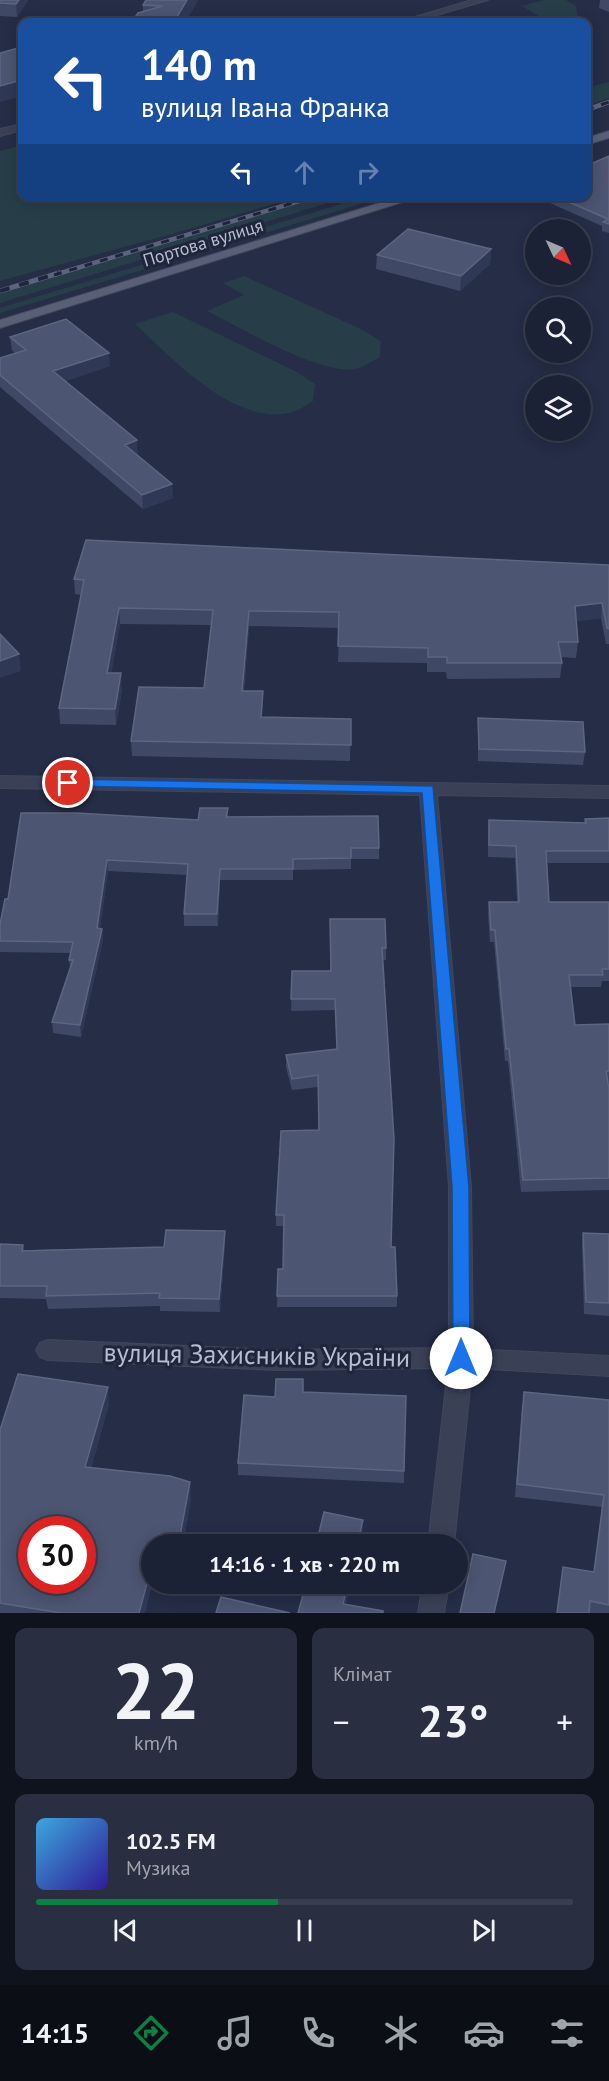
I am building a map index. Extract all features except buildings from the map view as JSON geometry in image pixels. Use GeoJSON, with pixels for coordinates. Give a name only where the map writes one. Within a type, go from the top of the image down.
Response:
{"type":"FeatureCollection","features":[{"type":"Feature","properties":{"kind":"main road"},"geometry":{"type":"LineString","coordinates":[[591,140],[609,134]]}},
{"type":"Feature","properties":{"kind":"main road","name":"Портова вулиця"},"geometry":{"type":"LineString","coordinates":[[0,324],[400,201]]}},
{"type":"Feature","properties":{"kind":"street"},"geometry":{"type":"LineString","coordinates":[[418,18],[483,0]]}},
{"type":"Feature","properties":{"kind":"street"},"geometry":{"type":"LineString","coordinates":[[0,134],[18,128]]}},
{"type":"Feature","properties":{"kind":"street"},"geometry":{"type":"LineString","coordinates":[[0,782],[609,792]]}},
{"type":"Feature","properties":{"kind":"street"},"geometry":{"type":"LineString","coordinates":[[428,789],[460,1187],[461,1358],[442,1534]]}},
{"type":"Feature","properties":{"kind":"street","name":"вулиця Захисників України"},"geometry":{"type":"LineString","coordinates":[[48,1350],[277,1360],[461,1358],[609,1366]]}},
{"type":"Feature","properties":{"kind":"street"},"geometry":{"type":"LineString","coordinates":[[431,1613],[434,1594]]}},
{"type":"Feature","properties":{"kind":"shaded area"},"geometry":{"type":"Polygon","coordinates":[[[544,0],[566,0],[576,6],[578,18],[542,18],[522,6],[544,0]]]}},
{"type":"Feature","properties":{"kind":"shaded area"},"geometry":{"type":"Polygon","coordinates":[[[609,82],[609,98],[591,105],[591,87],[609,82]]]}},
{"type":"Feature","properties":{"kind":"shaded area"},"geometry":{"type":"Polygon","coordinates":[[[18,146],[18,201],[283,201],[0,281],[0,151],[18,146]]]}},
{"type":"Feature","properties":{"kind":"shaded area"},"geometry":{"type":"Polygon","coordinates":[[[306,201],[334,201],[0,303],[0,294],[306,201]]]}},
{"type":"Feature","properties":{"kind":"shaded area"},"geometry":{"type":"Polygon","coordinates":[[[351,201],[371,201],[0,313],[0,308],[351,201]]]}},
{"type":"Feature","properties":{"kind":"shaded area"},"geometry":{"type":"Polygon","coordinates":[[[244,276],[361,329],[381,341],[380,357],[359,368],[344,369],[326,366],[283,350],[207,311],[244,295],[223,283],[244,276]]]}},
{"type":"Feature","properties":{"kind":"shaded area"},"geometry":{"type":"Polygon","coordinates":[[[173,312],[295,371],[315,384],[313,401],[289,413],[268,414],[246,409],[225,399],[185,370],[135,324],[173,312]]]}},
{"type":"Feature","properties":{"kind":"railway"},"geometry":{"type":"LineString","coordinates":[[591,108],[609,102]]}},
{"type":"Feature","properties":{"kind":"railway"},"geometry":{"type":"LineString","coordinates":[[54,275],[299,201]]}},
{"type":"Feature","properties":{"kind":"railway"},"geometry":{"type":"LineString","coordinates":[[0,291],[59,273]]}},
{"type":"Feature","properties":{"kind":"route"},"geometry":{"type":"LineString","coordinates":[[68,783],[428,789],[460,1187],[461,1358]]}}]}
